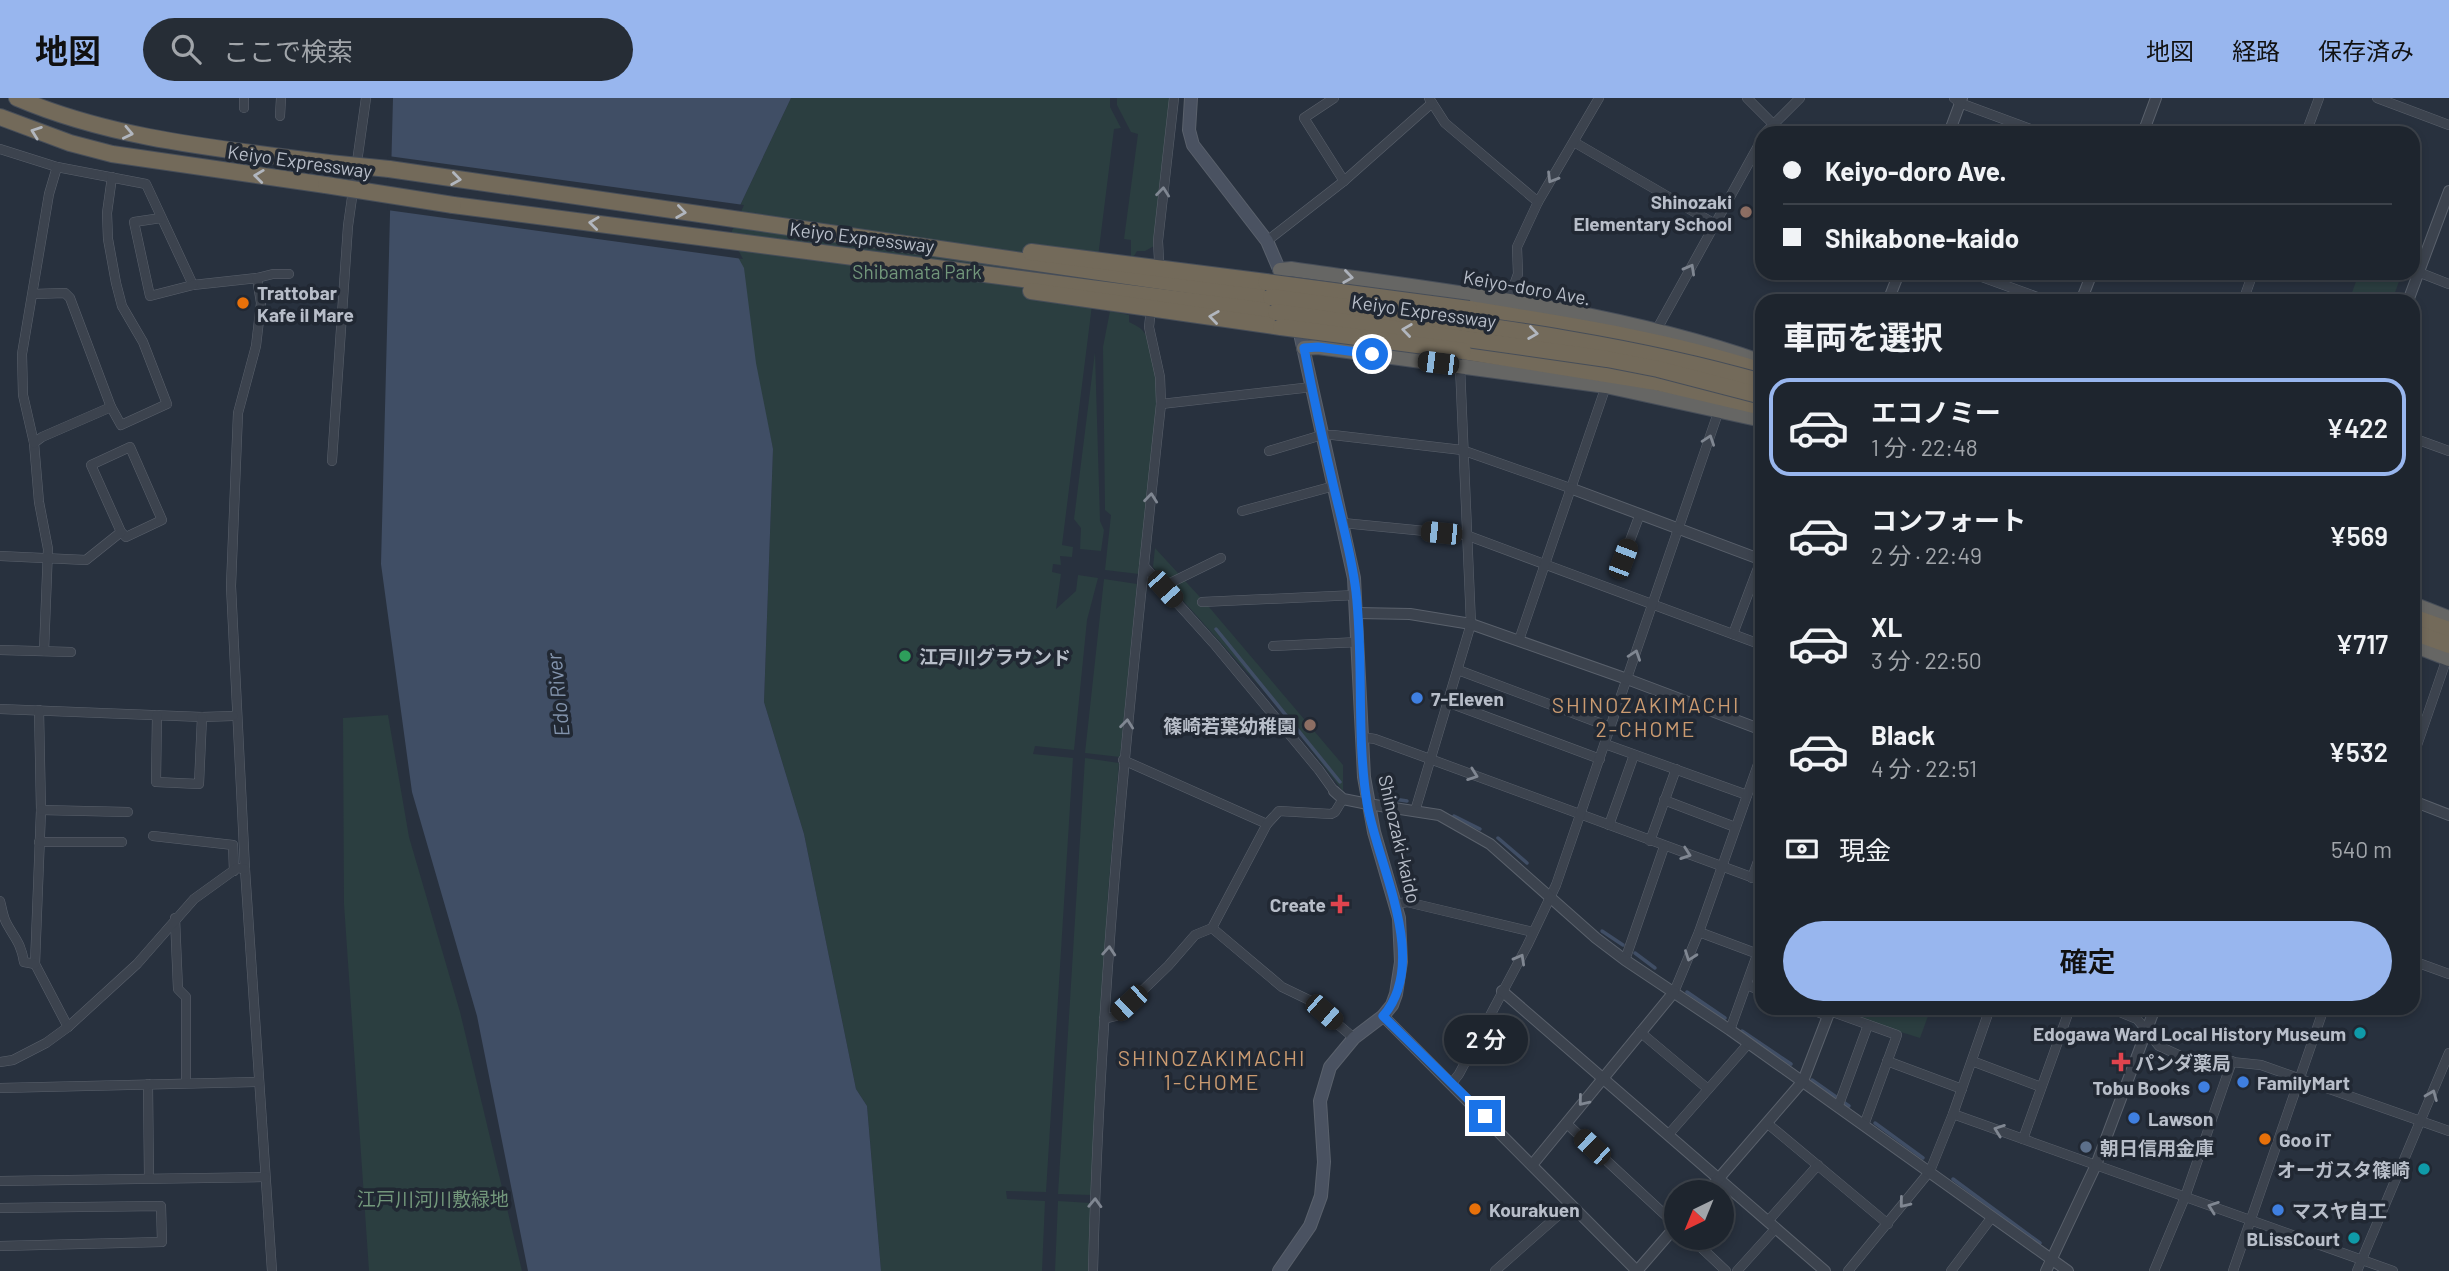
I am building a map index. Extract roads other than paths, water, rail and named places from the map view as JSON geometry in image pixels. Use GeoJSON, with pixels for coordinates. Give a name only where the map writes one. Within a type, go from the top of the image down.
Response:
{"type":"FeatureCollection","features":[{"type":"Feature","properties":{"kind":"highway","name":"Keiyo Expressway"},"geometry":{"type":"LineString","coordinates":[[17,98],[75,120],[164,140],[389,169],[771,225],[934,240],[1125,284]]}},
{"type":"Feature","properties":{"kind":"highway","name":"Keiyo Expressway"},"geometry":{"type":"LineString","coordinates":[[0,117],[70,143],[112,154],[453,205],[770,246],[1125,284]]}},
{"type":"Feature","properties":{"kind":"highway","name":"Keiyo-doro Ave."},"geometry":{"type":"LineString","coordinates":[[1281,273],[1305,271],[1508,302],[1657,329],[1755,360]]}},
{"type":"Feature","properties":{"kind":"highway"},"geometry":{"type":"LineString","coordinates":[[1125,284],[1274,304],[1469,309],[1613,333],[1755,369]]}},
{"type":"Feature","properties":{"kind":"highway"},"geometry":{"type":"LineString","coordinates":[[1125,284],[1274,304],[1461,358],[1755,418]]}},
{"type":"Feature","properties":{"kind":"highway","name":"Keiyo Expressway"},"geometry":{"type":"LineString","coordinates":[[1274,304],[1611,346],[1755,380]]}},
{"type":"Feature","properties":{"kind":"highway","name":"Keiyo Expressway"},"geometry":{"type":"LineString","coordinates":[[1274,304],[1607,359],[1755,394]]}},
{"type":"Feature","properties":{"kind":"highway"},"geometry":{"type":"LineString","coordinates":[[1303,343],[1318,347],[1461,358],[1643,379],[1755,405]]}},
{"type":"Feature","properties":{"kind":"highway"},"geometry":{"type":"LineString","coordinates":[[2420,607],[2449,618]]}},
{"type":"Feature","properties":{"kind":"highway"},"geometry":{"type":"LineString","coordinates":[[2420,620],[2449,630]]}},
{"type":"Feature","properties":{"kind":"highway"},"geometry":{"type":"LineString","coordinates":[[2420,636],[2448,654]]}},
{"type":"Feature","properties":{"kind":"highway"},"geometry":{"type":"LineString","coordinates":[[2420,647],[2448,654]]}},
{"type":"Feature","properties":{"kind":"main road"},"geometry":{"type":"LineString","coordinates":[[1191,98],[1189,130],[1193,145],[1267,241],[1281,273]]}},
{"type":"Feature","properties":{"kind":"main road","name":"Shinozaki-kaido"},"geometry":{"type":"LineString","coordinates":[[1279,1271],[1302,1240],[1317,1209],[1324,1179],[1320,1116],[1324,1082],[1337,1055],[1392,1006],[1400,977],[1401,930],[1368,804],[1362,737],[1356,595],[1303,343]]}},
{"type":"Feature","properties":{"kind":"street"},"geometry":{"type":"LineString","coordinates":[[280,116],[281,98]]}},
{"type":"Feature","properties":{"kind":"street"},"geometry":{"type":"LineString","coordinates":[[332,461],[348,226],[366,98]]}},
{"type":"Feature","properties":{"kind":"street"},"geometry":{"type":"LineString","coordinates":[[1160,260],[1158,241],[1174,98]]}},
{"type":"Feature","properties":{"kind":"street"},"geometry":{"type":"LineString","coordinates":[[1334,98],[1304,118],[1344,181]]}},
{"type":"Feature","properties":{"kind":"street"},"geometry":{"type":"LineString","coordinates":[[1508,302],[1518,274],[1517,247],[1538,202],[1599,98]]}},
{"type":"Feature","properties":{"kind":"street"},"geometry":{"type":"LineString","coordinates":[[1747,98],[1773,124],[1800,98]]}},
{"type":"Feature","properties":{"kind":"street"},"geometry":{"type":"LineString","coordinates":[[2146,126],[2156,98]]}},
{"type":"Feature","properties":{"kind":"street"},"geometry":{"type":"LineString","coordinates":[[2308,126],[2319,98]]}},
{"type":"Feature","properties":{"kind":"street"},"geometry":{"type":"LineString","coordinates":[[2377,98],[2449,125]]}},
{"type":"Feature","properties":{"kind":"street"},"geometry":{"type":"LineString","coordinates":[[1267,241],[1344,181],[1431,100],[1445,123],[1538,202]]}},
{"type":"Feature","properties":{"kind":"street"},"geometry":{"type":"LineString","coordinates":[[1951,126],[1959,100],[2024,126]]}},
{"type":"Feature","properties":{"kind":"street"},"geometry":{"type":"LineString","coordinates":[[1574,142],[1715,224]]}},
{"type":"Feature","properties":{"kind":"street"},"geometry":{"type":"LineString","coordinates":[[0,149],[57,167],[146,184],[193,285]]}},
{"type":"Feature","properties":{"kind":"street"},"geometry":{"type":"LineString","coordinates":[[1657,329],[1755,152]]}},
{"type":"Feature","properties":{"kind":"street"},"geometry":{"type":"LineString","coordinates":[[44,652],[48,548],[39,502],[34,443],[23,395],[22,362],[49,194],[57,167]]}},
{"type":"Feature","properties":{"kind":"street"},"geometry":{"type":"LineString","coordinates":[[33,294],[65,293],[70,298],[111,407],[121,425],[167,404],[143,342],[121,301],[108,239],[107,213],[112,177]]}},
{"type":"Feature","properties":{"kind":"street"},"geometry":{"type":"LineString","coordinates":[[2420,262],[2449,191]]}},
{"type":"Feature","properties":{"kind":"street"},"geometry":{"type":"LineString","coordinates":[[161,218],[134,222],[150,296],[193,285],[289,274]]}},
{"type":"Feature","properties":{"kind":"street"},"geometry":{"type":"LineString","coordinates":[[2420,273],[2449,284]]}},
{"type":"Feature","properties":{"kind":"street"},"geometry":{"type":"LineString","coordinates":[[257,278],[261,303],[256,346],[238,413],[231,573],[245,869],[272,1271]]}},
{"type":"Feature","properties":{"kind":"street"},"geometry":{"type":"LineString","coordinates":[[1990,280],[2029,294]]}},
{"type":"Feature","properties":{"kind":"street"},"geometry":{"type":"LineString","coordinates":[[1093,1271],[1104,1019],[1124,760],[1161,404],[1160,377],[1149,327],[1150,318]]}},
{"type":"Feature","properties":{"kind":"street"},"geometry":{"type":"LineString","coordinates":[[1415,811],[1471,624],[1462,450],[1461,358]]}},
{"type":"Feature","properties":{"kind":"street"},"geometry":{"type":"LineString","coordinates":[[1519,640],[1606,386]]}},
{"type":"Feature","properties":{"kind":"street"},"geometry":{"type":"LineString","coordinates":[[1161,404],[1312,387]]}},
{"type":"Feature","properties":{"kind":"street"},"geometry":{"type":"LineString","coordinates":[[34,443],[41,437],[111,407]]}},
{"type":"Feature","properties":{"kind":"street"},"geometry":{"type":"LineString","coordinates":[[1452,1083],[1556,885],[1719,410]]}},
{"type":"Feature","properties":{"kind":"street"},"geometry":{"type":"LineString","coordinates":[[1269,451],[1322,435],[1462,450],[1755,558]]}},
{"type":"Feature","properties":{"kind":"street"},"geometry":{"type":"LineString","coordinates":[[2420,441],[2449,451]]}},
{"type":"Feature","properties":{"kind":"street"},"geometry":{"type":"LineString","coordinates":[[130,447],[162,520],[126,537],[121,532],[91,465],[130,447]]}},
{"type":"Feature","properties":{"kind":"street"},"geometry":{"type":"LineString","coordinates":[[1242,511],[1334,486]]}},
{"type":"Feature","properties":{"kind":"street"},"geometry":{"type":"LineString","coordinates":[[1623,559],[1640,514]]}},
{"type":"Feature","properties":{"kind":"street"},"geometry":{"type":"LineString","coordinates":[[1343,523],[1466,535],[1755,642]]}},
{"type":"Feature","properties":{"kind":"street"},"geometry":{"type":"LineString","coordinates":[[0,556],[86,560],[121,532]]}},
{"type":"Feature","properties":{"kind":"street"},"geometry":{"type":"LineString","coordinates":[[1162,587],[1221,558]]}},
{"type":"Feature","properties":{"kind":"street"},"geometry":{"type":"LineString","coordinates":[[1144,566],[1343,799],[1439,815],[1490,844],[1596,938],[1625,960],[1730,1030],[2068,1271]]}},
{"type":"Feature","properties":{"kind":"street"},"geometry":{"type":"LineString","coordinates":[[1733,634],[1755,576]]}},
{"type":"Feature","properties":{"kind":"street"},"geometry":{"type":"LineString","coordinates":[[1202,603],[1356,595]]}},
{"type":"Feature","properties":{"kind":"street"},"geometry":{"type":"LineString","coordinates":[[1357,613],[1410,614],[1471,624],[1755,727]]}},
{"type":"Feature","properties":{"kind":"street"},"geometry":{"type":"LineString","coordinates":[[1273,646],[1359,642]]}},
{"type":"Feature","properties":{"kind":"street"},"geometry":{"type":"LineString","coordinates":[[0,650],[71,652]]}},
{"type":"Feature","properties":{"kind":"street"},"geometry":{"type":"LineString","coordinates":[[2420,724],[2448,654]]}},
{"type":"Feature","properties":{"kind":"street"},"geometry":{"type":"LineString","coordinates":[[1458,670],[1610,727]]}},
{"type":"Feature","properties":{"kind":"street"},"geometry":{"type":"LineString","coordinates":[[1447,702],[1600,759]]}},
{"type":"Feature","properties":{"kind":"street"},"geometry":{"type":"LineString","coordinates":[[0,709],[233,716]]}},
{"type":"Feature","properties":{"kind":"street"},"geometry":{"type":"LineString","coordinates":[[40,710],[41,810],[36,964],[68,1027]]}},
{"type":"Feature","properties":{"kind":"street"},"geometry":{"type":"LineString","coordinates":[[157,715],[156,782],[199,784],[202,717]]}},
{"type":"Feature","properties":{"kind":"street"},"geometry":{"type":"LineString","coordinates":[[1362,737],[1375,739],[1755,879]]}},
{"type":"Feature","properties":{"kind":"street"},"geometry":{"type":"LineString","coordinates":[[1605,744],[1747,795]]}},
{"type":"Feature","properties":{"kind":"street"},"geometry":{"type":"LineString","coordinates":[[1609,825],[1634,755]]}},
{"type":"Feature","properties":{"kind":"street"},"geometry":{"type":"LineString","coordinates":[[1124,760],[1267,824]]}},
{"type":"Feature","properties":{"kind":"street"},"geometry":{"type":"LineString","coordinates":[[1650,841],[1676,769]]}},
{"type":"Feature","properties":{"kind":"street"},"geometry":{"type":"LineString","coordinates":[[1532,1165],[1674,992],[1699,932],[1755,773]]}},
{"type":"Feature","properties":{"kind":"street"},"geometry":{"type":"LineString","coordinates":[[1104,1019],[1116,1016],[1168,966],[1195,935],[1212,928],[1267,824],[1279,811],[1331,814],[1343,799]]}},
{"type":"Feature","properties":{"kind":"street"},"geometry":{"type":"LineString","coordinates":[[1664,800],[1735,827]]}},
{"type":"Feature","properties":{"kind":"street"},"geometry":{"type":"LineString","coordinates":[[2420,804],[2449,815]]}},
{"type":"Feature","properties":{"kind":"street"},"geometry":{"type":"LineString","coordinates":[[41,810],[128,812]]}},
{"type":"Feature","properties":{"kind":"street"},"geometry":{"type":"LineString","coordinates":[[153,836],[233,845],[234,871]]}},
{"type":"Feature","properties":{"kind":"street"},"geometry":{"type":"LineString","coordinates":[[39,842],[122,842]]}},
{"type":"Feature","properties":{"kind":"street"},"geometry":{"type":"LineString","coordinates":[[1625,960],[1664,847]]}},
{"type":"Feature","properties":{"kind":"street"},"geometry":{"type":"LineString","coordinates":[[0,1062],[13,1060],[46,1043],[68,1027],[142,958],[194,899],[237,868],[245,869]]}},
{"type":"Feature","properties":{"kind":"street"},"geometry":{"type":"LineString","coordinates":[[1752,878],[1755,870]]}},
{"type":"Feature","properties":{"kind":"street"},"geometry":{"type":"LineString","coordinates":[[0,901],[7,924],[14,931],[22,948],[24,962],[36,964]]}},
{"type":"Feature","properties":{"kind":"street"},"geometry":{"type":"LineString","coordinates":[[1396,904],[1407,902],[1533,932]]}},
{"type":"Feature","properties":{"kind":"street"},"geometry":{"type":"LineString","coordinates":[[176,918],[178,989],[186,997],[186,1083]]}},
{"type":"Feature","properties":{"kind":"street"},"geometry":{"type":"LineString","coordinates":[[1212,928],[1282,987],[1309,1000],[1354,1038]]}},
{"type":"Feature","properties":{"kind":"street"},"geometry":{"type":"LineString","coordinates":[[1699,932],[1755,953]]}},
{"type":"Feature","properties":{"kind":"street"},"geometry":{"type":"LineString","coordinates":[[1730,1030],[1755,962]]}},
{"type":"Feature","properties":{"kind":"street"},"geometry":{"type":"LineString","coordinates":[[2420,964],[2449,974]]}},
{"type":"Feature","properties":{"kind":"street"},"geometry":{"type":"LineString","coordinates":[[1747,985],[1755,988]]}},
{"type":"Feature","properties":{"kind":"street"},"geometry":{"type":"LineString","coordinates":[[1502,991],[1825,1271]]}},
{"type":"Feature","properties":{"kind":"street"},"geometry":{"type":"LineString","coordinates":[[1719,1178],[1803,1082],[1829,1015]]}},
{"type":"Feature","properties":{"kind":"street"},"geometry":{"type":"LineString","coordinates":[[1839,1015],[1897,1035],[1864,1125]]}},
{"type":"Feature","properties":{"kind":"street"},"geometry":{"type":"LineString","coordinates":[[1848,1271],[1930,1171],[1988,1015]]}},
{"type":"Feature","properties":{"kind":"street"},"geometry":{"type":"LineString","coordinates":[[2023,1139],[2067,1015]]}},
{"type":"Feature","properties":{"kind":"street"},"geometry":{"type":"LineString","coordinates":[[2129,1015],[2147,1030],[2159,1046],[2183,1057],[2261,1065],[2449,1131]]}},
{"type":"Feature","properties":{"kind":"street"},"geometry":{"type":"LineString","coordinates":[[2046,1271],[2096,1165],[2152,1015]]}},
{"type":"Feature","properties":{"kind":"street"},"geometry":{"type":"LineString","coordinates":[[2233,1271],[2322,1015]]}},
{"type":"Feature","properties":{"kind":"street"},"geometry":{"type":"LineString","coordinates":[[1383,1016],[1637,1271],[1664,1239]]}},
{"type":"Feature","properties":{"kind":"street"},"geometry":{"type":"LineString","coordinates":[[1838,1107],[1868,1025]]}},
{"type":"Feature","properties":{"kind":"street"},"geometry":{"type":"LineString","coordinates":[[1640,1032],[1709,1089]]}},
{"type":"Feature","properties":{"kind":"street"},"geometry":{"type":"LineString","coordinates":[[1668,1135],[1748,1044]]}},
{"type":"Feature","properties":{"kind":"street"},"geometry":{"type":"LineString","coordinates":[[2357,1271],[2449,1052]]}},
{"type":"Feature","properties":{"kind":"street"},"geometry":{"type":"LineString","coordinates":[[1972,1060],[2041,1087]]}},
{"type":"Feature","properties":{"kind":"street"},"geometry":{"type":"LineString","coordinates":[[1887,1061],[1962,1089]]}},
{"type":"Feature","properties":{"kind":"street"},"geometry":{"type":"LineString","coordinates":[[2154,1271],[2185,1197],[2232,1061]]}},
{"type":"Feature","properties":{"kind":"street"},"geometry":{"type":"LineString","coordinates":[[0,1088],[259,1082]]}},
{"type":"Feature","properties":{"kind":"street"},"geometry":{"type":"LineString","coordinates":[[148,1084],[149,1178]]}},
{"type":"Feature","properties":{"kind":"street"},"geometry":{"type":"LineString","coordinates":[[1953,1114],[2393,1271]]}},
{"type":"Feature","properties":{"kind":"street"},"geometry":{"type":"LineString","coordinates":[[1566,1123],[1664,1214]]}},
{"type":"Feature","properties":{"kind":"street"},"geometry":{"type":"LineString","coordinates":[[1768,1124],[1888,1224]]}},
{"type":"Feature","properties":{"kind":"street"},"geometry":{"type":"LineString","coordinates":[[1737,1271],[1818,1166]]}},
{"type":"Feature","properties":{"kind":"street"},"geometry":{"type":"LineString","coordinates":[[0,1181],[265,1177]]}},
{"type":"Feature","properties":{"kind":"street"},"geometry":{"type":"LineString","coordinates":[[1495,1271],[1571,1203]]}},
{"type":"Feature","properties":{"kind":"street"},"geometry":{"type":"LineString","coordinates":[[0,1208],[161,1206],[162,1242],[0,1246]]}},
{"type":"Feature","properties":{"kind":"street"},"geometry":{"type":"LineString","coordinates":[[1951,1271],[1992,1217]]}},
{"type":"Feature","properties":{"kind":"street"},"geometry":{"type":"LineString","coordinates":[[1704,1250],[1726,1271]]}},
{"type":"Feature","properties":{"kind":"water","name":"Edo River"},"geometry":{"type":"Polygon","coordinates":[[[393,98],[791,98],[726,235],[744,268],[756,363],[773,449],[764,702],[804,834],[856,1089],[867,1106],[881,1271],[528,1271],[477,1016],[412,792],[381,564],[393,98]]]}},
{"type":"Feature","properties":{"kind":"waterway"},"geometry":{"type":"LineString","coordinates":[[1216,629],[1340,782]]}},
{"type":"Feature","properties":{"kind":"waterway"},"geometry":{"type":"LineString","coordinates":[[1394,799],[1407,801]]}},
{"type":"Feature","properties":{"kind":"waterway"},"geometry":{"type":"LineString","coordinates":[[1454,816],[1480,829]]}},
{"type":"Feature","properties":{"kind":"waterway"},"geometry":{"type":"LineString","coordinates":[[1498,838],[1527,863]]}},
{"type":"Feature","properties":{"kind":"waterway"},"geometry":{"type":"LineString","coordinates":[[1602,931],[1623,945]]}},
{"type":"Feature","properties":{"kind":"waterway"},"geometry":{"type":"LineString","coordinates":[[1635,953],[1655,968]]}},
{"type":"Feature","properties":{"kind":"waterway"},"geometry":{"type":"LineString","coordinates":[[1687,992],[1725,1018]]}},
{"type":"Feature","properties":{"kind":"waterway"},"geometry":{"type":"LineString","coordinates":[[1742,1031],[1791,1064]]}},
{"type":"Feature","properties":{"kind":"waterway"},"geometry":{"type":"LineString","coordinates":[[1812,1080],[1849,1106]]}},
{"type":"Feature","properties":{"kind":"waterway"},"geometry":{"type":"LineString","coordinates":[[1875,1123],[1923,1158]]}},
{"type":"Feature","properties":{"kind":"waterway"},"geometry":{"type":"LineString","coordinates":[[1953,1179],[2040,1243]]}},
{"type":"Feature","properties":{"kind":"place","name":"Shinozaki Elementary School"},"geometry":{"type":"Point","coordinates":[1746,212]}},
{"type":"Feature","properties":{"kind":"place","name":"Trattobar Kafe il Mare"},"geometry":{"type":"Point","coordinates":[243,303]}},
{"type":"Feature","properties":{"kind":"place","name":"江戸川グラウンド"},"geometry":{"type":"Point","coordinates":[905,656]}},
{"type":"Feature","properties":{"kind":"place","name":"7-Eleven"},"geometry":{"type":"Point","coordinates":[1417,698]}},
{"type":"Feature","properties":{"kind":"place","name":"篠崎若葉幼稚園"},"geometry":{"type":"Point","coordinates":[1310,725]}},
{"type":"Feature","properties":{"kind":"place","name":"Create"},"geometry":{"type":"Point","coordinates":[1340,904]}},
{"type":"Feature","properties":{"kind":"place","name":"Edogawa Ward Local History Museum"},"geometry":{"type":"Point","coordinates":[2360,1033]}},
{"type":"Feature","properties":{"kind":"place","name":"パンダ薬局"},"geometry":{"type":"Point","coordinates":[2121,1062]}},
{"type":"Feature","properties":{"kind":"place","name":"FamilyMart"},"geometry":{"type":"Point","coordinates":[2243,1082]}},
{"type":"Feature","properties":{"kind":"place","name":"Tobu Books"},"geometry":{"type":"Point","coordinates":[2204,1087]}},
{"type":"Feature","properties":{"kind":"place","name":"Lawson"},"geometry":{"type":"Point","coordinates":[2134,1118]}},
{"type":"Feature","properties":{"kind":"place","name":"Goo iT"},"geometry":{"type":"Point","coordinates":[2265,1139]}},
{"type":"Feature","properties":{"kind":"place","name":"朝日信用金庫"},"geometry":{"type":"Point","coordinates":[2086,1147]}},
{"type":"Feature","properties":{"kind":"place","name":"オーガスタ篠崎"},"geometry":{"type":"Point","coordinates":[2424,1169]}},
{"type":"Feature","properties":{"kind":"place","name":"Kourakuen"},"geometry":{"type":"Point","coordinates":[1475,1209]}},
{"type":"Feature","properties":{"kind":"place","name":"マスヤ自工"},"geometry":{"type":"Point","coordinates":[2278,1210]}},
{"type":"Feature","properties":{"kind":"place","name":"BLissCourt"},"geometry":{"type":"Point","coordinates":[2354,1238]}},
{"type":"Feature","properties":{"kind":"district","name":"SHINOZAKIMACHI 2-CHOME"},"geometry":{"type":"Point","coordinates":[1646,716]}},
{"type":"Feature","properties":{"kind":"district","name":"SHINOZAKIMACHI 1-CHOME"},"geometry":{"type":"Point","coordinates":[1212,1069]}},
{"type":"Feature","properties":{"kind":"park label","name":"Shibamata Park"},"geometry":{"type":"Point","coordinates":[917,271]}},
{"type":"Feature","properties":{"kind":"park label","name":"江戸川河川敷緑地"},"geometry":{"type":"Point","coordinates":[433,1198]}}]}
